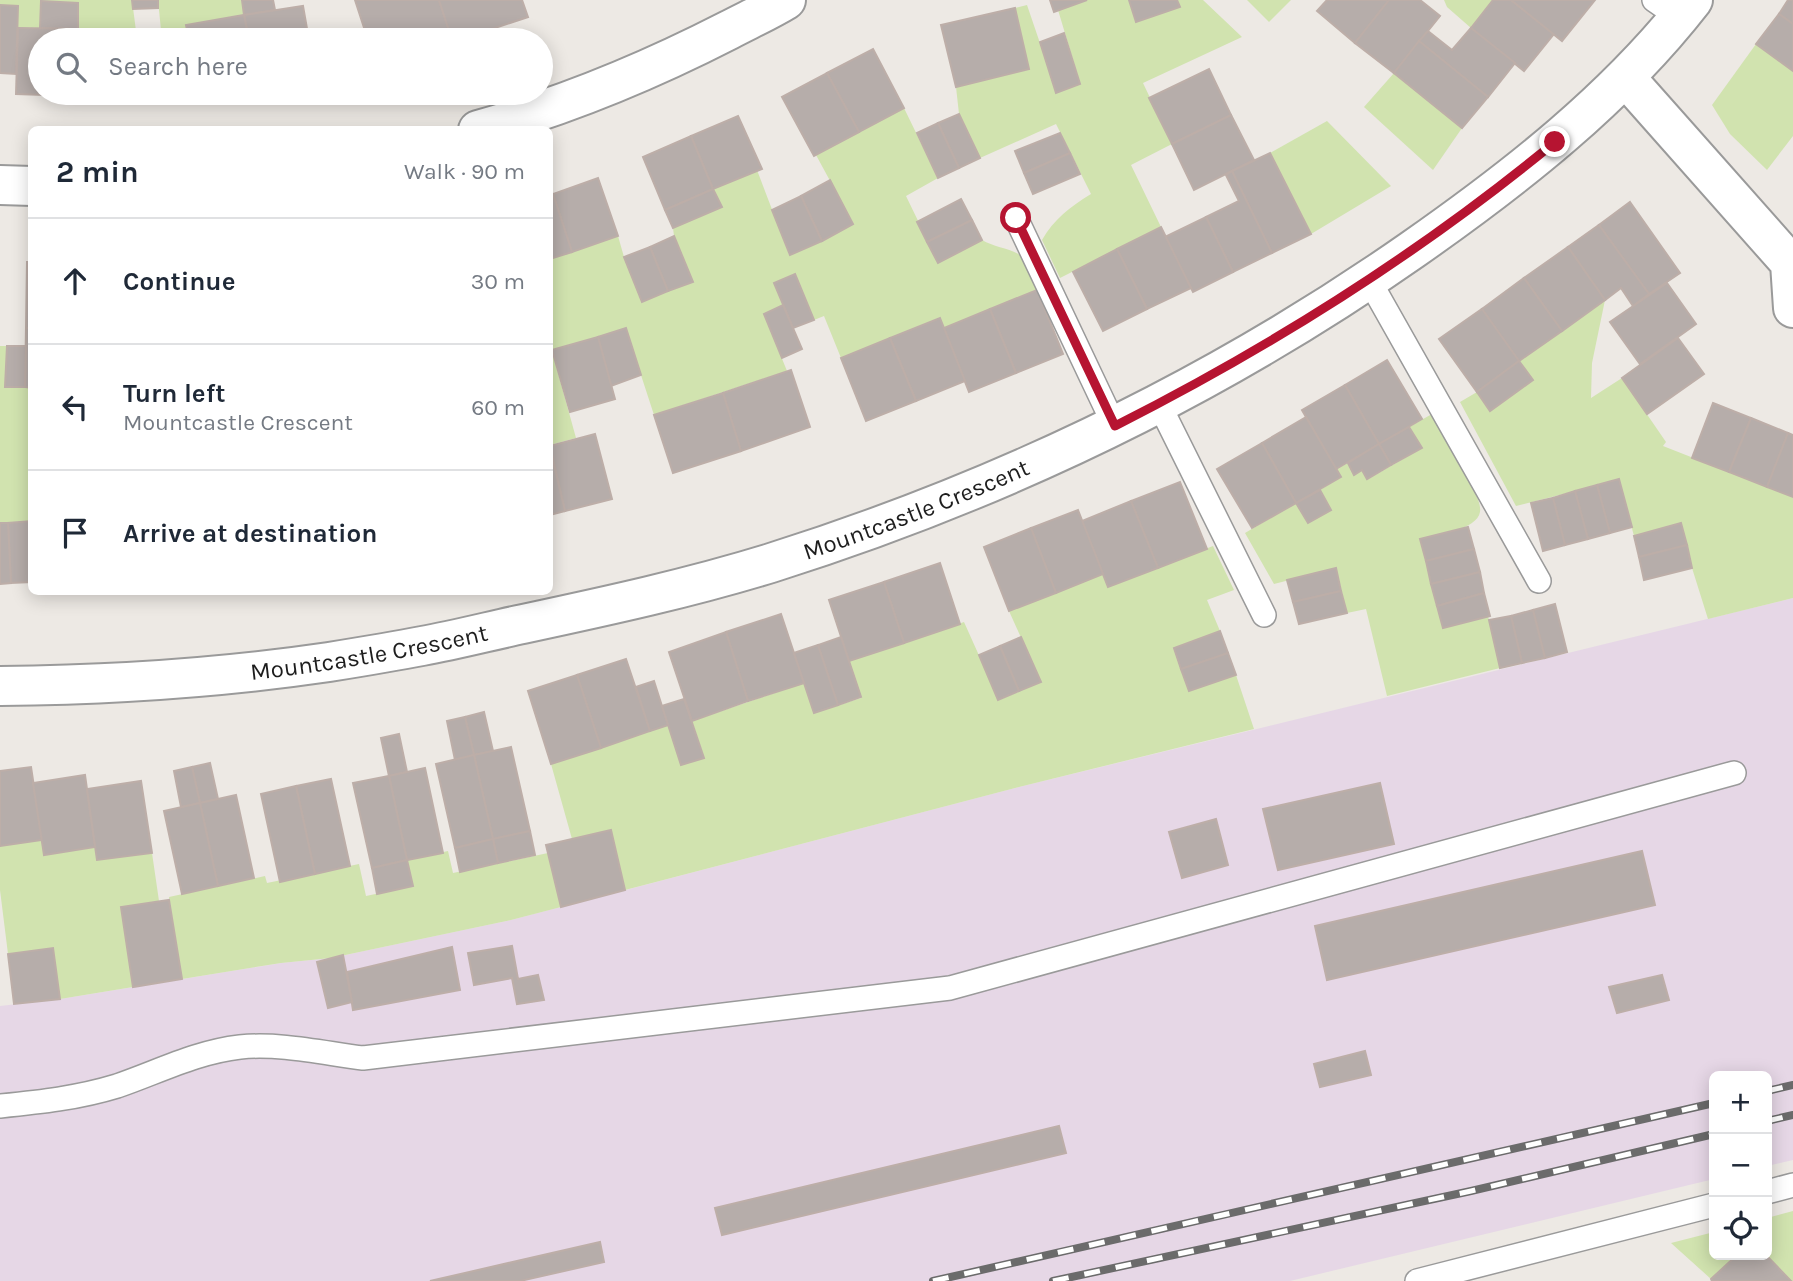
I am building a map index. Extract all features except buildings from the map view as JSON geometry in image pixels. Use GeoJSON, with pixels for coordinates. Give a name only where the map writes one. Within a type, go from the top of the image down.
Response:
{"type":"FeatureCollection","features":[{"type":"Feature","properties":{"kind":"street"},"geometry":{"type":"LineString","coordinates":[[490,126],[565,102],[638,74],[703,44],[786,0]]}},
{"type":"Feature","properties":{"kind":"street","name":"Mountcastle Crescent"},"geometry":{"type":"LineString","coordinates":[[0,686],[193,678],[326,662],[423,646],[607,607],[768,564],[878,528],[979,488],[1159,404],[1290,331],[1369,280],[1508,180],[1555,142],[1626,78],[1676,6]]}},
{"type":"Feature","properties":{"kind":"street"},"geometry":{"type":"LineString","coordinates":[[1626,78],[1791,262],[1793,309]]}},
{"type":"Feature","properties":{"kind":"street"},"geometry":{"type":"LineString","coordinates":[[0,185],[28,186]]}},
{"type":"Feature","properties":{"kind":"lane"},"geometry":{"type":"LineString","coordinates":[[1016,218],[1115,426]]}},
{"type":"Feature","properties":{"kind":"lane"},"geometry":{"type":"LineString","coordinates":[[1369,280],[1539,581]]}},
{"type":"Feature","properties":{"kind":"lane"},"geometry":{"type":"LineString","coordinates":[[1159,404],[1264,615]]}},
{"type":"Feature","properties":{"kind":"lane"},"geometry":{"type":"LineString","coordinates":[[0,1106],[58,1101],[116,1086],[200,1054],[240,1047],[280,1047],[363,1058],[950,988],[1734,773]]}},
{"type":"Feature","properties":{"kind":"lane"},"geometry":{"type":"LineString","coordinates":[[1772,1191],[1793,1185]]}},
{"type":"Feature","properties":{"kind":"lane"},"geometry":{"type":"LineString","coordinates":[[1417,1281],[1709,1206]]}},
{"type":"Feature","properties":{"kind":"shaded area"},"geometry":{"type":"Polygon","coordinates":[[[1793,598],[1793,1160],[1772,1165],[1772,1071],[1709,1071],[1709,1180],[1290,1281],[0,1281],[0,1006],[60,999],[281,963],[331,958],[511,920],[1023,786],[1793,598]]]}},
{"type":"Feature","properties":{"kind":"green space"},"geometry":{"type":"Polygon","coordinates":[[[0,0],[132,0],[136,28],[78,28],[78,3],[41,1],[40,28],[18,28],[18,6],[0,5],[0,0]]]}},
{"type":"Feature","properties":{"kind":"green space"},"geometry":{"type":"Polygon","coordinates":[[[158,0],[242,0],[244,15],[186,28],[161,28],[158,0]]]}},
{"type":"Feature","properties":{"kind":"green space"},"geometry":{"type":"Polygon","coordinates":[[[1087,0],[1129,0],[1136,22],[1179,7],[1177,0],[1203,0],[1242,37],[1143,83],[1172,144],[1131,165],[1161,227],[1060,278],[1042,240],[1063,214],[1091,194],[1056,124],[980,158],[959,114],[956,87],[1029,69],[1015,8],[1027,5],[1057,93],[1080,83],[1058,10],[1087,0]]]}},
{"type":"Feature","properties":{"kind":"green space"},"geometry":{"type":"Polygon","coordinates":[[[1247,0],[1291,0],[1269,22],[1247,0]]]}},
{"type":"Feature","properties":{"kind":"green space"},"geometry":{"type":"Polygon","coordinates":[[[1444,0],[1493,0],[1471,28],[1447,7],[1444,0]]]}},
{"type":"Feature","properties":{"kind":"green space"},"geometry":{"type":"Polygon","coordinates":[[[1756,44],[1793,71],[1793,136],[1767,170],[1730,134],[1712,105],[1756,44]]]}},
{"type":"Feature","properties":{"kind":"green space"},"geometry":{"type":"Polygon","coordinates":[[[1394,73],[1462,128],[1433,170],[1364,107],[1394,73]]]}},
{"type":"Feature","properties":{"kind":"green space"},"geometry":{"type":"Polygon","coordinates":[[[904,108],[938,178],[906,196],[938,262],[982,240],[1024,258],[1040,289],[944,328],[939,318],[841,358],[824,316],[814,320],[794,274],[774,283],[783,305],[764,314],[787,371],[654,415],[626,329],[553,351],[553,258],[618,236],[642,301],[693,282],[673,228],[721,207],[713,189],[757,170],[789,254],[822,241],[853,223],[816,155],[904,108]]]}},
{"type":"Feature","properties":{"kind":"green space"},"geometry":{"type":"Polygon","coordinates":[[[1327,121],[1391,186],[1311,234],[1270,153],[1327,121]]]}},
{"type":"Feature","properties":{"kind":"green space"},"geometry":{"type":"Polygon","coordinates":[[[1605,300],[1592,363],[1591,398],[1622,378],[1666,442],[1663,446],[1793,497],[1793,598],[1708,619],[1681,524],[1634,536],[1619,480],[1516,506],[1460,402],[1477,392],[1490,410],[1532,380],[1519,361],[1605,300]]]}},
{"type":"Feature","properties":{"kind":"green space"},"geometry":{"type":"Polygon","coordinates":[[[0,346],[7,346],[6,387],[28,388],[28,521],[0,523],[0,346]]]}},
{"type":"Feature","properties":{"kind":"green space"},"geometry":{"type":"Polygon","coordinates":[[[553,355],[576,438],[553,444],[553,355]]]}},
{"type":"Feature","properties":{"kind":"green space"},"geometry":{"type":"Polygon","coordinates":[[[1432,414],[1474,490],[1480,509],[1477,518],[1464,527],[1420,539],[1443,628],[1488,616],[1500,668],[1387,696],[1366,609],[1347,613],[1336,568],[1274,584],[1245,533],[1296,503],[1330,509],[1320,490],[1341,477],[1336,469],[1348,463],[1354,475],[1362,470],[1368,479],[1422,448],[1409,427],[1432,414]]]}},
{"type":"Feature","properties":{"kind":"green space"},"geometry":{"type":"Polygon","coordinates":[[[1213,546],[1234,590],[1207,600],[1220,631],[1174,648],[1189,690],[1236,675],[1254,729],[625,890],[611,830],[572,839],[551,764],[668,725],[704,757],[692,721],[804,683],[814,713],[861,698],[849,661],[964,622],[999,700],[1041,682],[1009,611],[1103,574],[1108,587],[1213,546]]]}},
{"type":"Feature","properties":{"kind":"green space"},"geometry":{"type":"Polygon","coordinates":[[[42,840],[44,855],[95,847],[97,860],[152,853],[159,901],[121,908],[133,987],[60,999],[53,949],[8,954],[0,890],[0,846],[42,840]]]}},
{"type":"Feature","properties":{"kind":"green space"},"geometry":{"type":"Polygon","coordinates":[[[448,851],[453,873],[548,853],[561,907],[331,958],[182,979],[169,897],[265,876],[267,883],[359,864],[366,896],[413,886],[407,860],[448,851]]]}},
{"type":"Feature","properties":{"kind":"green space"},"geometry":{"type":"Polygon","coordinates":[[[1793,1211],[1793,1281],[1771,1260],[1772,1217],[1793,1211]]]}},
{"type":"Feature","properties":{"kind":"green space"},"geometry":{"type":"Polygon","coordinates":[[[1709,1233],[1709,1260],[1732,1260],[1711,1279],[1671,1243],[1709,1233]]]}},
{"type":"Feature","properties":{"kind":"railway"},"geometry":{"type":"LineString","coordinates":[[1772,1090],[1793,1085]]}},
{"type":"Feature","properties":{"kind":"railway"},"geometry":{"type":"LineString","coordinates":[[933,1281],[1709,1104]]}},
{"type":"Feature","properties":{"kind":"railway"},"geometry":{"type":"LineString","coordinates":[[1772,1120],[1793,1115]]}},
{"type":"Feature","properties":{"kind":"railway"},"geometry":{"type":"LineString","coordinates":[[1053,1281],[1471,1191],[1709,1135]]}},
{"type":"Feature","properties":{"kind":"route"},"geometry":{"type":"LineString","coordinates":[[1016,218],[1115,426],[1221,371],[1290,331],[1457,218],[1555,142]]}}]}
